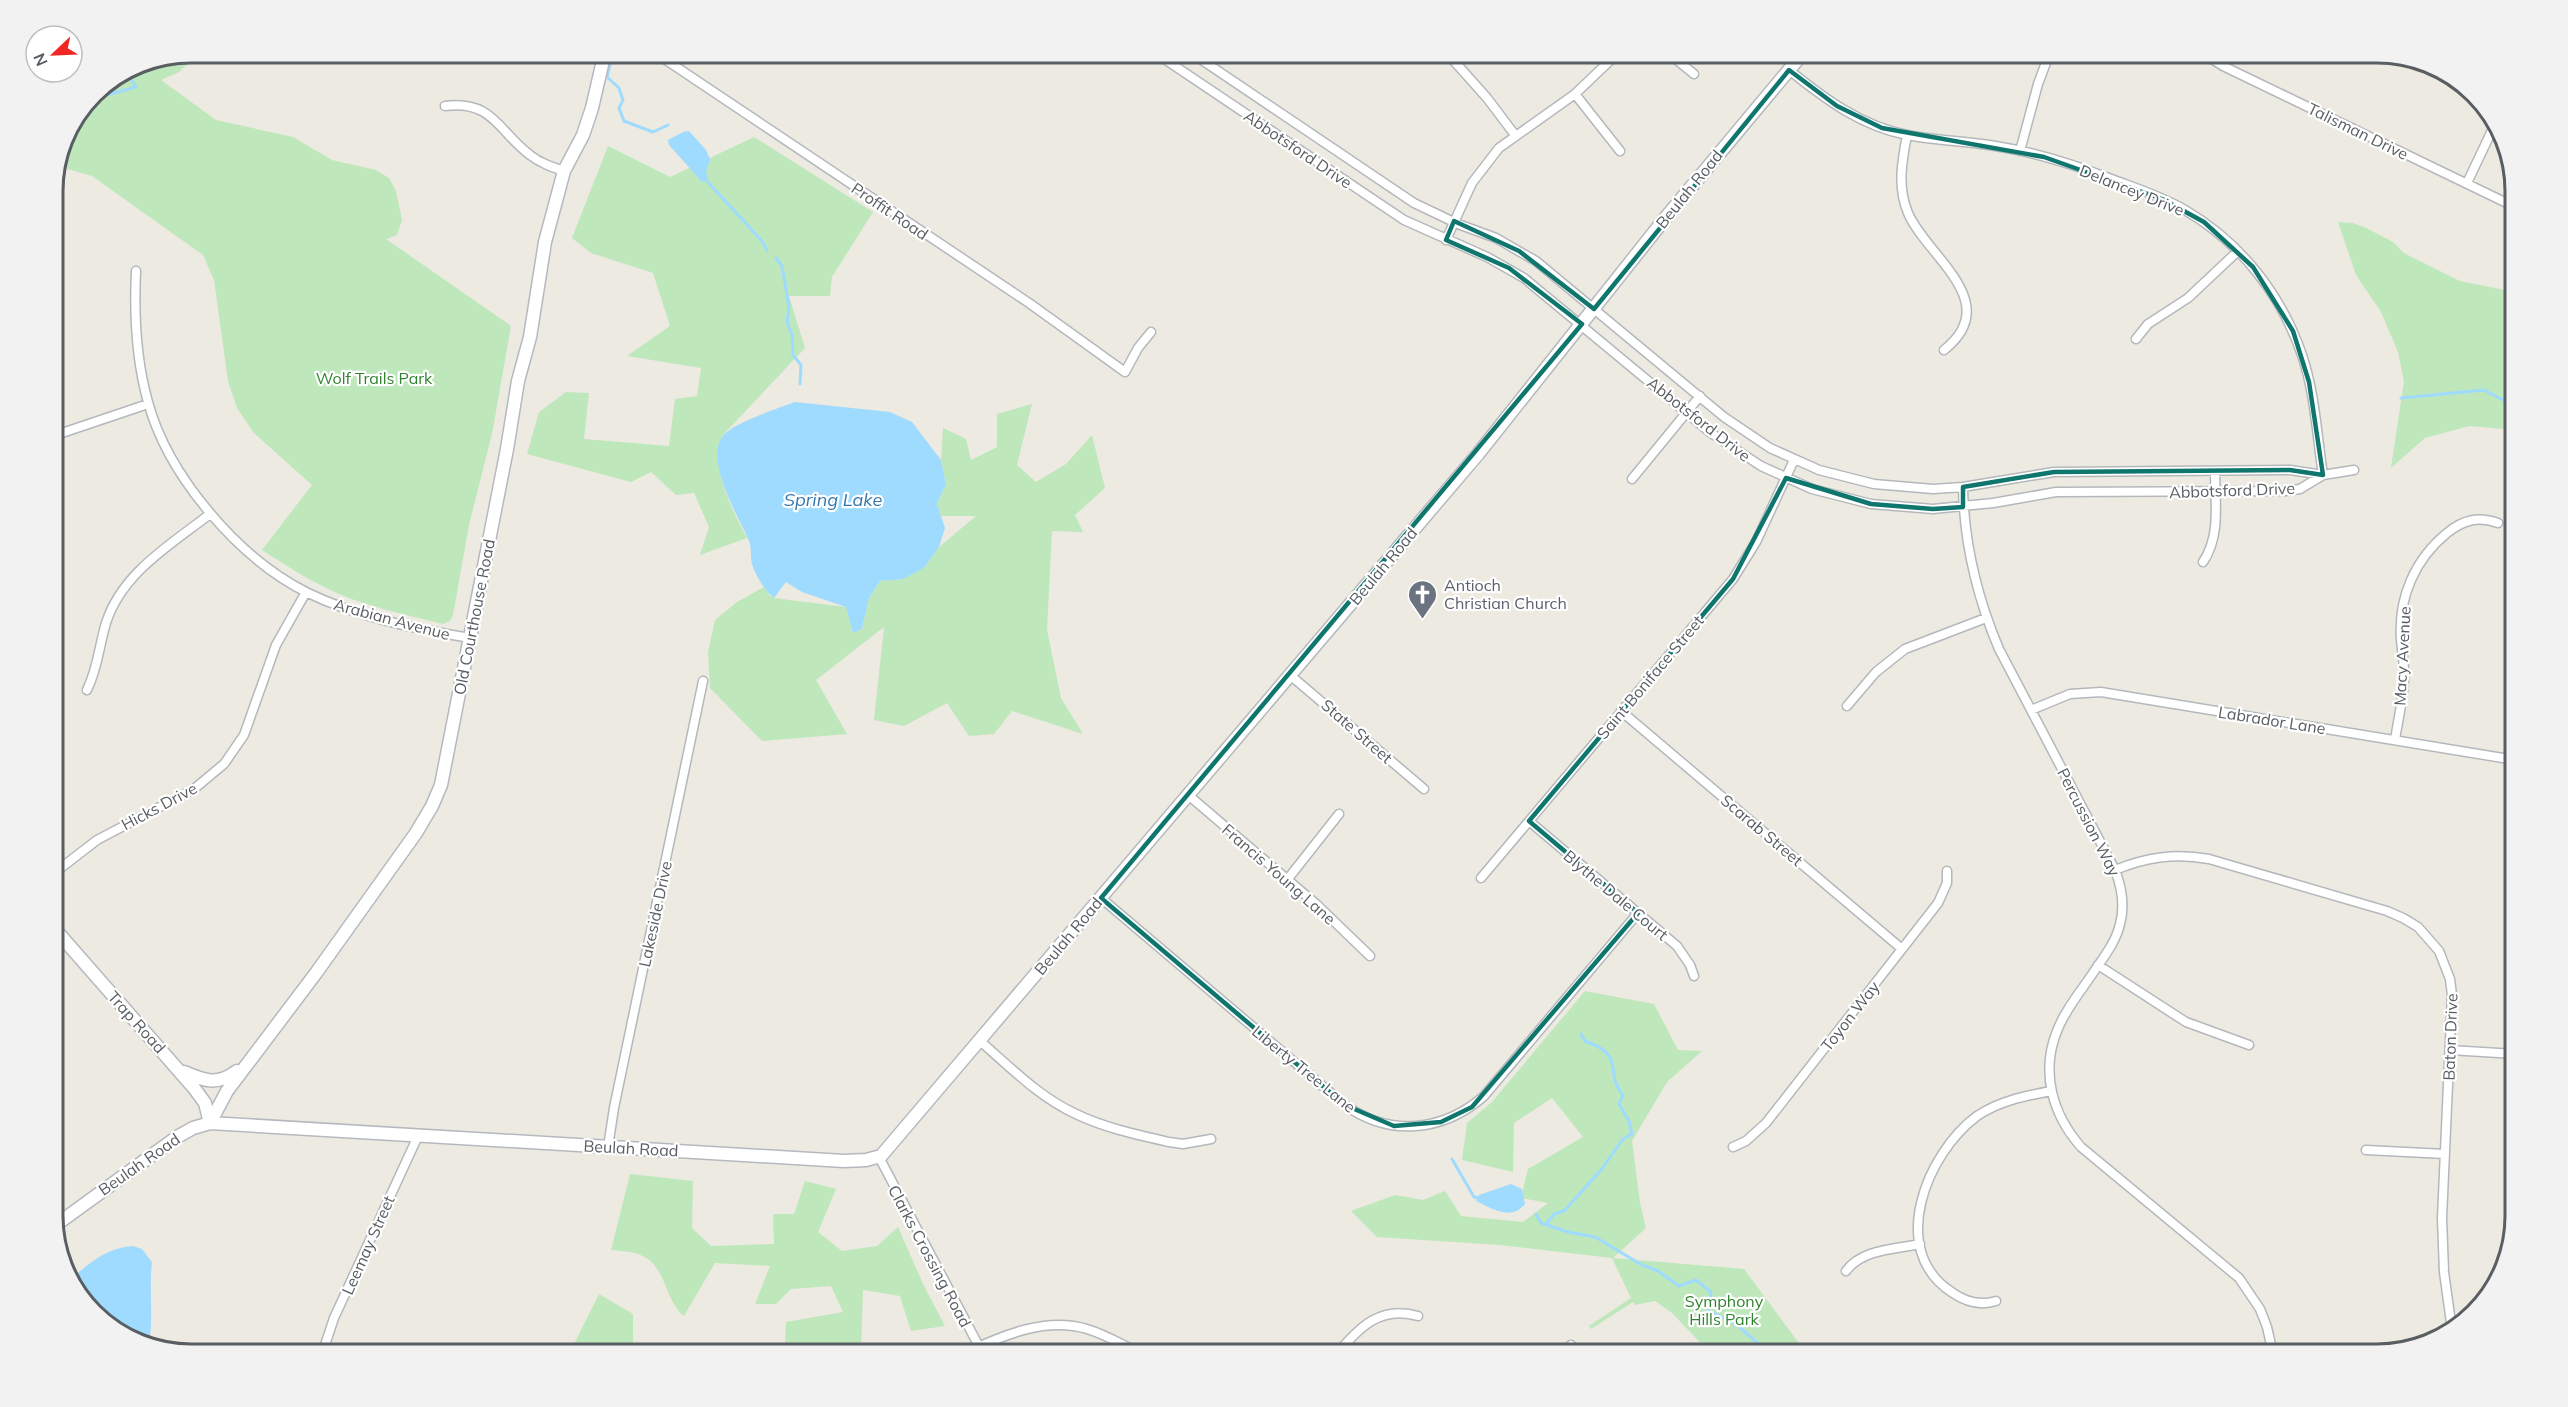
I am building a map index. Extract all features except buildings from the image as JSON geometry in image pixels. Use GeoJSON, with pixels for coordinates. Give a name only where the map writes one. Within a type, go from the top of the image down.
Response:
{"type":"FeatureCollection","features":[{"type":"Feature","properties":{"kind":"main road","name":"Old Courthouse Road"},"geometry":{"type":"LineString","coordinates":[[210,1123],[222,1097],[322,964],[416,833],[432,806],[444,773],[507,449],[518,381],[530,336],[545,242],[564,171],[583,135],[602,63]]}},
{"type":"Feature","properties":{"kind":"main road","name":"Beulah Road"},"geometry":{"type":"LineString","coordinates":[[63,1220],[177,1137],[193,1128],[210,1123],[844,1161],[861,1161],[879,1157],[895,1141],[1187,794],[1478,454],[1713,160],[1795,63]]}},
{"type":"Feature","properties":{"kind":"main road","name":"Trap Road"},"geometry":{"type":"LineString","coordinates":[[63,938],[179,1070],[205,1103],[210,1123]]}},
{"type":"Feature","properties":{"kind":"main road"},"geometry":{"type":"LineString","coordinates":[[179,1070],[205,1081],[214,1082],[225,1079],[247,1063]]}},
{"type":"Feature","properties":{"kind":"street","name":"Proffit Road"},"geometry":{"type":"LineString","coordinates":[[670,63],[1029,303],[1125,372],[1138,348],[1152,332]]}},
{"type":"Feature","properties":{"kind":"street","name":"Abbotsford Drive"},"geometry":{"type":"LineString","coordinates":[[1170,63],[1404,220],[1509,268],[1582,324],[1687,413],[1735,450],[1786,478],[1841,498],[1871,504],[1923,509],[1963,507],[2056,492],[2286,491],[2300,489],[2322,475]]}},
{"type":"Feature","properties":{"kind":"street","name":"Abbotsford Drive"},"geometry":{"type":"LineString","coordinates":[[1206,63],[1414,203],[1519,250],[1746,433],[1794,460],[1846,478],[1874,484],[1933,489],[1963,487],[2054,472],[2290,470],[2322,475]]}},
{"type":"Feature","properties":{"kind":"street"},"geometry":{"type":"LineString","coordinates":[[1456,63],[1487,98],[1515,135]]}},
{"type":"Feature","properties":{"kind":"street"},"geometry":{"type":"LineString","coordinates":[[1446,240],[1472,183],[1484,165],[1515,135],[1575,94],[1607,63]]}},
{"type":"Feature","properties":{"kind":"street"},"geometry":{"type":"LineString","coordinates":[[1680,63],[1694,74]]}},
{"type":"Feature","properties":{"kind":"street"},"geometry":{"type":"LineString","coordinates":[[2020,151],[2046,63]]}},
{"type":"Feature","properties":{"kind":"street","name":"Talisman Drive"},"geometry":{"type":"LineString","coordinates":[[2222,63],[2505,202]]}},
{"type":"Feature","properties":{"kind":"street","name":"Delancey Drive"},"geometry":{"type":"LineString","coordinates":[[1789,70],[1849,114],[1882,128],[1907,135],[1956,140],[2020,151],[2098,174],[2162,199],[2204,222],[2238,251],[2269,287],[2282,309],[2303,357],[2309,382],[2322,475]]}},
{"type":"Feature","properties":{"kind":"street"},"geometry":{"type":"LineString","coordinates":[[1575,94],[1620,151]]}},
{"type":"Feature","properties":{"kind":"street"},"geometry":{"type":"LineString","coordinates":[[445,106],[468,105],[480,109],[505,129],[530,155],[544,164],[564,171]]}},
{"type":"Feature","properties":{"kind":"street"},"geometry":{"type":"LineString","coordinates":[[2467,183],[2491,133]]}},
{"type":"Feature","properties":{"kind":"street"},"geometry":{"type":"LineString","coordinates":[[1907,135],[1901,180],[1907,211],[1924,240],[1954,275],[1965,302],[1964,325],[1953,343],[1944,350]]}},
{"type":"Feature","properties":{"kind":"street"},"geometry":{"type":"LineString","coordinates":[[2136,339],[2148,324],[2188,298],[2238,251]]}},
{"type":"Feature","properties":{"kind":"street","name":"Arabian Avenue"},"geometry":{"type":"LineString","coordinates":[[136,271],[134,303],[139,357],[148,404],[185,481],[210,514],[262,564],[306,592],[366,614],[417,628],[470,638]]}},
{"type":"Feature","properties":{"kind":"street"},"geometry":{"type":"LineString","coordinates":[[1632,478],[1700,396]]}},
{"type":"Feature","properties":{"kind":"street"},"geometry":{"type":"LineString","coordinates":[[63,433],[148,404]]}},
{"type":"Feature","properties":{"kind":"street","name":"Saint Boniface Street"},"geometry":{"type":"LineString","coordinates":[[1481,878],[1743,565],[1794,460]]}},
{"type":"Feature","properties":{"kind":"street"},"geometry":{"type":"LineString","coordinates":[[2322,475],[2354,470]]}},
{"type":"Feature","properties":{"kind":"street"},"geometry":{"type":"LineString","coordinates":[[2203,562],[2213,544],[2215,471]]}},
{"type":"Feature","properties":{"kind":"street","name":"Percussion Way"},"geometry":{"type":"LineString","coordinates":[[1963,487],[1963,507],[1974,577],[1986,618],[2031,710],[2115,870],[2123,896],[2123,912],[2115,939],[2057,1032],[2049,1063],[2051,1091],[2061,1121],[2081,1147],[2239,1278],[2260,1309],[2271,1344]]}},
{"type":"Feature","properties":{"kind":"street"},"geometry":{"type":"LineString","coordinates":[[87,690],[98,661],[106,622],[122,590],[149,561],[210,514]]}},
{"type":"Feature","properties":{"kind":"street","name":"Macy Avenue"},"geometry":{"type":"LineString","coordinates":[[2395,740],[2404,681],[2401,622],[2403,604],[2417,567],[2440,539],[2459,524],[2478,519],[2498,523]]}},
{"type":"Feature","properties":{"kind":"street","name":"Hicks Drive"},"geometry":{"type":"LineString","coordinates":[[63,867],[107,834],[194,789],[224,764],[244,735],[276,645],[306,592]]}},
{"type":"Feature","properties":{"kind":"street"},"geometry":{"type":"LineString","coordinates":[[1847,706],[1876,672],[1905,649],[1986,618]]}},
{"type":"Feature","properties":{"kind":"street","name":"State Street"},"geometry":{"type":"LineString","coordinates":[[1290,675],[1424,789]]}},
{"type":"Feature","properties":{"kind":"street","name":"Lakeside Drive"},"geometry":{"type":"LineString","coordinates":[[608,1147],[614,1108],[704,681]]}},
{"type":"Feature","properties":{"kind":"street","name":"Labrador Lane"},"geometry":{"type":"LineString","coordinates":[[2031,710],[2070,694],[2101,692],[2505,758]]}},
{"type":"Feature","properties":{"kind":"street","name":"Scarab Street"},"geometry":{"type":"LineString","coordinates":[[1621,711],[1902,949]]}},
{"type":"Feature","properties":{"kind":"street","name":"Francis Young Lane"},"geometry":{"type":"LineString","coordinates":[[1187,794],[1287,880],[1370,956]]}},
{"type":"Feature","properties":{"kind":"street"},"geometry":{"type":"LineString","coordinates":[[1287,880],[1339,814]]}},
{"type":"Feature","properties":{"kind":"street","name":"Blythe Dale Court"},"geometry":{"type":"LineString","coordinates":[[1529,821],[1677,946],[1690,965],[1694,976]]}},
{"type":"Feature","properties":{"kind":"street","name":"Baton Drive"},"geometry":{"type":"LineString","coordinates":[[2115,870],[2154,857],[2190,856],[2263,874],[2387,910],[2403,918],[2430,939],[2446,965],[2452,995],[2443,1252],[2451,1321]]}},
{"type":"Feature","properties":{"kind":"street","name":"Toyon Way"},"geometry":{"type":"LineString","coordinates":[[1733,1147],[1746,1141],[1766,1124],[1938,903],[1944,893],[1947,871]]}},
{"type":"Feature","properties":{"kind":"street","name":"Liberty Tree Lane"},"geometry":{"type":"LineString","coordinates":[[1101,898],[1345,1105],[1378,1122],[1409,1127],[1425,1126],[1449,1119],[1472,1107],[1484,1096],[1638,913]]}},
{"type":"Feature","properties":{"kind":"street"},"geometry":{"type":"LineString","coordinates":[[2098,964],[2177,1017],[2249,1046]]}},
{"type":"Feature","properties":{"kind":"street"},"geometry":{"type":"LineString","coordinates":[[980,1041],[1036,1089],[1081,1117],[1169,1142],[1183,1144],[1211,1139]]}},
{"type":"Feature","properties":{"kind":"street"},"geometry":{"type":"LineString","coordinates":[[2450,1050],[2505,1053]]}},
{"type":"Feature","properties":{"kind":"street"},"geometry":{"type":"LineString","coordinates":[[1996,1301],[1971,1302],[1947,1290],[1929,1268],[1920,1244],[1919,1224],[1925,1187],[1932,1169],[1952,1139],[1972,1120],[1997,1105],[2015,1098],[2051,1091]]}},
{"type":"Feature","properties":{"kind":"street","name":"Leemay Street"},"geometry":{"type":"LineString","coordinates":[[325,1344],[334,1318],[418,1136]]}},
{"type":"Feature","properties":{"kind":"street"},"geometry":{"type":"LineString","coordinates":[[2366,1150],[2445,1154]]}},
{"type":"Feature","properties":{"kind":"street","name":"Clarks Crossing Road"},"geometry":{"type":"LineString","coordinates":[[879,1157],[977,1344]]}},
{"type":"Feature","properties":{"kind":"street"},"geometry":{"type":"LineString","coordinates":[[1846,1271],[1858,1259],[1866,1255],[1920,1244]]}},
{"type":"Feature","properties":{"kind":"street"},"geometry":{"type":"LineString","coordinates":[[1346,1344],[1360,1329],[1375,1318],[1394,1312],[1418,1316]]}},
{"type":"Feature","properties":{"kind":"street"},"geometry":{"type":"LineString","coordinates":[[994,1344],[1015,1332],[1059,1325],[1093,1331],[1121,1344]]}},
{"type":"Feature","properties":{"kind":"highlighted area"},"geometry":{"type":"Polygon","coordinates":[[[1789,70],[1837,106],[1882,128],[2044,157],[2162,199],[2204,222],[2253,267],[2293,331],[2309,382],[2323,475],[2290,470],[2054,472],[1963,487],[1963,507],[1933,509],[1871,504],[1786,478],[1733,579],[1529,821],[1638,913],[1472,1107],[1441,1122],[1394,1126],[1345,1105],[1101,898],[1582,324],[1509,268],[1446,240],[1454,221],[1519,251],[1594,309],[1789,70]]]}},
{"type":"Feature","properties":{"kind":"green space","name":"Wolf Trails Park"},"geometry":{"type":"Polygon","coordinates":[[[188,63],[179,72],[161,80],[216,120],[293,137],[332,160],[376,170],[389,178],[396,191],[402,220],[397,235],[386,239],[511,326],[492,434],[469,525],[450,621],[443,624],[352,599],[309,579],[262,550],[312,485],[253,432],[237,408],[228,381],[214,280],[203,255],[92,176],[65,168],[76,134],[89,113],[113,89],[134,76],[158,67],[188,63]]]}},
{"type":"Feature","properties":{"kind":"green space"},"geometry":{"type":"Polygon","coordinates":[[[754,137],[873,212],[832,277],[830,296],[789,296],[805,348],[723,435],[719,446],[718,459],[724,487],[747,538],[700,555],[709,527],[694,493],[676,495],[651,472],[631,482],[527,454],[539,412],[566,392],[589,393],[584,439],[669,446],[675,399],[697,396],[701,368],[627,356],[670,326],[653,273],[591,253],[572,238],[608,146],[670,177],[754,137]]]}},
{"type":"Feature","properties":{"kind":"green space"},"geometry":{"type":"Polygon","coordinates":[[[2338,222],[2353,223],[2366,228],[2393,242],[2404,253],[2460,281],[2505,290],[2505,429],[2469,426],[2425,438],[2391,468],[2404,381],[2398,352],[2381,312],[2356,275],[2338,222]]]}},
{"type":"Feature","properties":{"kind":"green space"},"geometry":{"type":"Polygon","coordinates":[[[1032,404],[1017,465],[1036,482],[1066,464],[1092,435],[1105,488],[1075,515],[1083,532],[1052,531],[1047,630],[1061,698],[1083,734],[1012,711],[994,734],[969,736],[947,703],[904,726],[874,720],[884,627],[816,680],[847,734],[762,741],[710,688],[708,652],[715,620],[737,602],[764,587],[774,598],[846,607],[853,632],[862,629],[869,598],[880,581],[903,579],[924,568],[939,547],[976,516],[941,516],[937,504],[946,484],[941,460],[943,428],[966,439],[971,460],[997,447],[997,414],[1032,404]]]}},
{"type":"Feature","properties":{"kind":"green space","name":"Symphony Hills Park"},"geometry":{"type":"Polygon","coordinates":[[[1585,991],[1654,1004],[1678,1050],[1702,1051],[1667,1082],[1632,1141],[1640,1203],[1646,1228],[1613,1258],[1744,1269],[1800,1344],[1701,1344],[1672,1313],[1655,1301],[1635,1305],[1633,1302],[1591,1329],[1589,1326],[1631,1298],[1612,1258],[1500,1245],[1377,1237],[1351,1211],[1395,1195],[1423,1200],[1445,1191],[1461,1216],[1523,1222],[1548,1203],[1521,1198],[1528,1169],[1583,1137],[1552,1098],[1514,1123],[1513,1172],[1462,1160],[1467,1123],[1492,1102],[1585,991]]]}},
{"type":"Feature","properties":{"kind":"green space"},"geometry":{"type":"Polygon","coordinates":[[[630,1174],[693,1181],[692,1228],[711,1246],[774,1244],[773,1214],[794,1214],[805,1181],[836,1189],[818,1232],[842,1251],[877,1246],[898,1227],[924,1286],[945,1326],[911,1331],[900,1296],[863,1290],[861,1344],[785,1343],[786,1322],[843,1312],[831,1286],[791,1289],[776,1304],[755,1304],[770,1266],[715,1263],[684,1316],[672,1300],[653,1264],[635,1253],[611,1250],[630,1174]]]}},
{"type":"Feature","properties":{"kind":"green space"},"geometry":{"type":"Polygon","coordinates":[[[599,1294],[633,1314],[633,1344],[574,1344],[599,1294]]]}},
{"type":"Feature","properties":{"kind":"water"},"geometry":{"type":"Polygon","coordinates":[[[689,131],[706,150],[710,159],[706,172],[708,180],[702,182],[669,145],[668,140],[689,131]]]}},
{"type":"Feature","properties":{"kind":"water","name":"Spring Lake"},"geometry":{"type":"Polygon","coordinates":[[[795,402],[890,412],[912,422],[941,460],[946,484],[937,504],[945,528],[939,547],[924,568],[903,579],[880,581],[869,598],[862,629],[853,633],[846,607],[802,592],[786,582],[774,598],[767,592],[753,568],[749,541],[720,475],[718,448],[722,437],[727,432],[756,417],[795,402]]]}},
{"type":"Feature","properties":{"kind":"water"},"geometry":{"type":"Polygon","coordinates":[[[1511,1184],[1522,1189],[1525,1204],[1514,1212],[1502,1212],[1476,1201],[1479,1195],[1511,1184]]]}},
{"type":"Feature","properties":{"kind":"water"},"geometry":{"type":"Polygon","coordinates":[[[133,1246],[142,1249],[152,1262],[150,1337],[134,1331],[107,1312],[95,1300],[77,1274],[99,1257],[124,1247],[133,1246]]]}},
{"type":"Feature","properties":{"kind":"waterway"},"geometry":{"type":"LineString","coordinates":[[610,63],[607,77],[619,88],[623,100],[619,108],[624,121],[653,132],[668,125]]}},
{"type":"Feature","properties":{"kind":"waterway"},"geometry":{"type":"LineString","coordinates":[[107,95],[136,87],[130,78]]}},
{"type":"Feature","properties":{"kind":"waterway"},"geometry":{"type":"LineString","coordinates":[[705,179],[762,241],[767,250]]}},
{"type":"Feature","properties":{"kind":"waterway"},"geometry":{"type":"LineString","coordinates":[[776,258],[782,266],[789,307],[787,323],[792,334],[793,355],[801,365],[800,384]]}},
{"type":"Feature","properties":{"kind":"waterway"},"geometry":{"type":"LineString","coordinates":[[2401,398],[2484,390],[2505,401]]}},
{"type":"Feature","properties":{"kind":"waterway"},"geometry":{"type":"LineString","coordinates":[[1547,1223],[1554,1214],[1564,1211],[1601,1170],[1623,1139],[1632,1134],[1629,1121],[1619,1104],[1623,1095],[1617,1087],[1611,1059],[1598,1047],[1585,1041],[1581,1034]]}},
{"type":"Feature","properties":{"kind":"waterway"},"geometry":{"type":"LineString","coordinates":[[1452,1159],[1474,1197],[1479,1198]]}},
{"type":"Feature","properties":{"kind":"waterway"},"geometry":{"type":"LineString","coordinates":[[1536,1214],[1541,1223],[1568,1232],[1595,1237],[1642,1265],[1658,1271],[1679,1286],[1696,1280],[1711,1292],[1708,1310],[1737,1325],[1759,1344]]}},
{"type":"Feature","properties":{"kind":"place","name":"Antioch Christian Church"},"geometry":{"type":"Point","coordinates":[1423,620]}}]}
